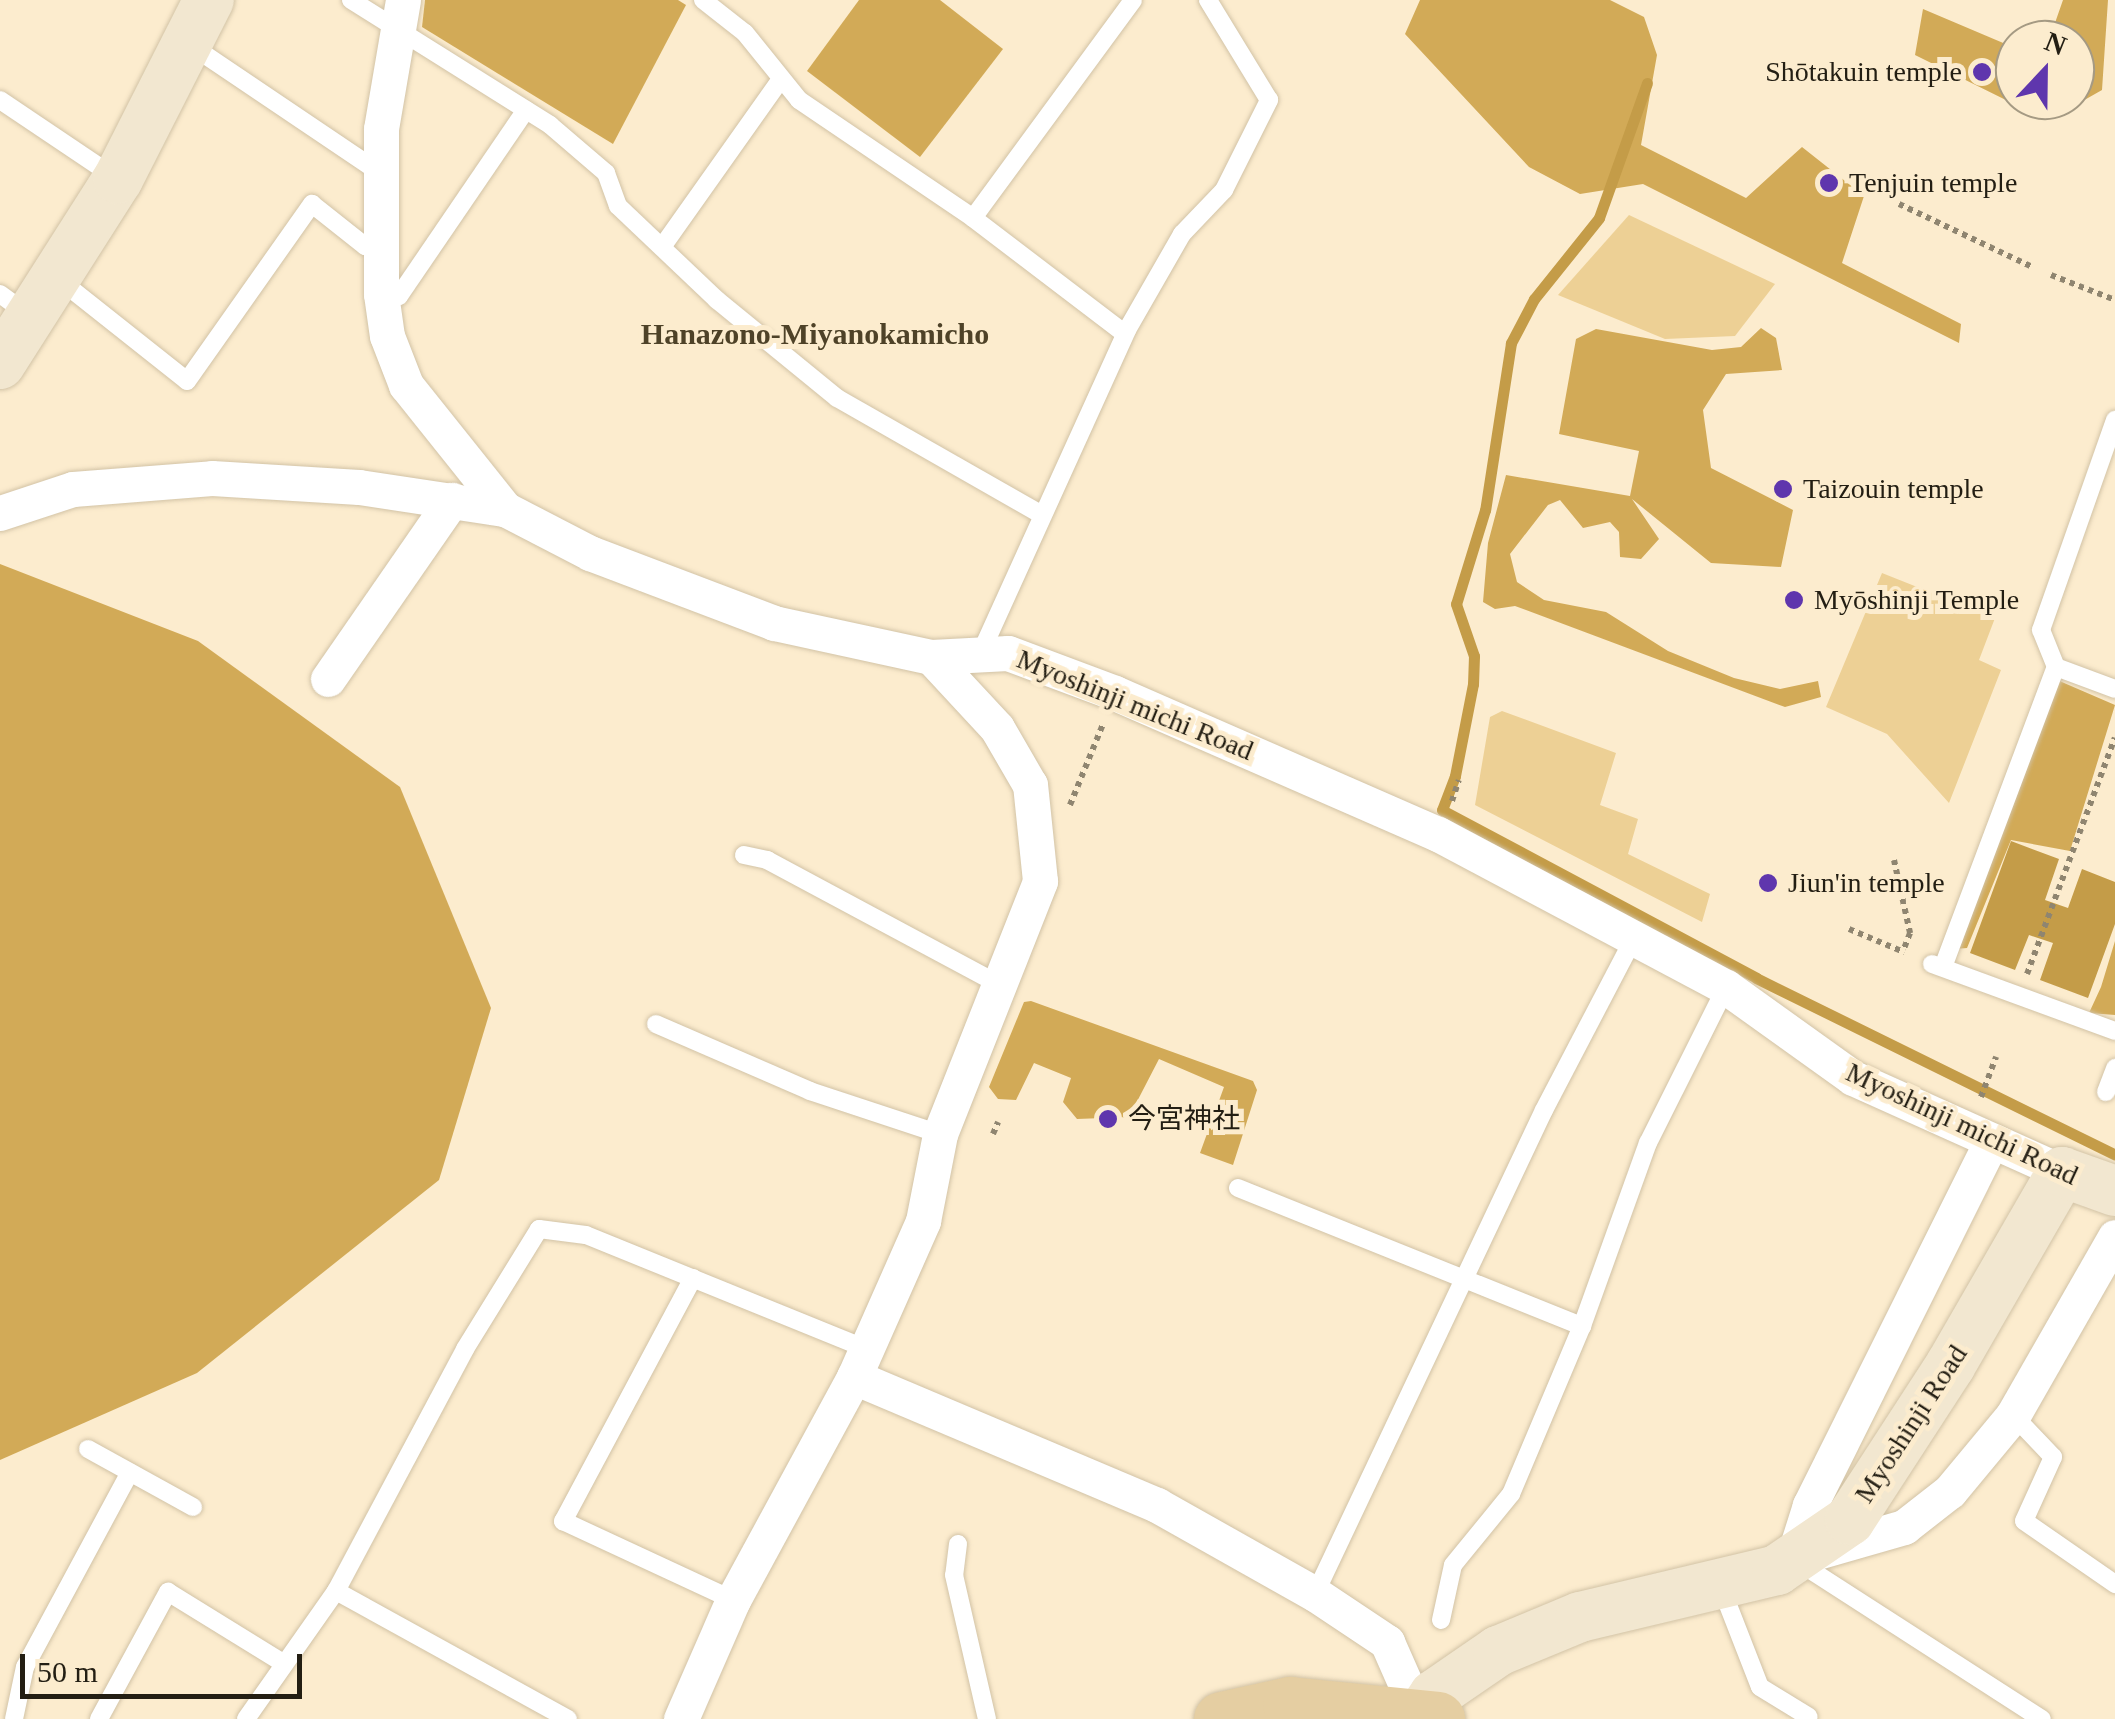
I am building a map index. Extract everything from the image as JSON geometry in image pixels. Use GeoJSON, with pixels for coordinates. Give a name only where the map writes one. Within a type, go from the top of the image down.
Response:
{"type":"FeatureCollection","features":[{"type":"Feature","properties":{"kind":"main road"},"geometry":{"type":"LineString","coordinates":[[0,364],[30,296],[118,178],[197,20]]}},
{"type":"Feature","properties":{"kind":"main road","name":"Myoshinji michi Road"},"geometry":{"type":"LineString","coordinates":[[2062,1172],[2115,1191]]}},
{"type":"Feature","properties":{"kind":"main road","name":"Myoshinji Road"},"geometry":{"type":"LineString","coordinates":[[1427,1717],[1434,1694],[1498,1651],[1580,1618],[1721,1586],[1793,1559],[1850,1520],[1950,1366],[2062,1172]]}},
{"type":"Feature","properties":{"kind":"main road"},"geometry":{"type":"LineString","coordinates":[[1222,1719],[1290,1704],[1427,1717]]}},
{"type":"Feature","properties":{"kind":"street","name":"Myoshinji michi Road"},"geometry":{"type":"LineString","coordinates":[[401,16],[382,129],[381,294],[393,360],[406,384],[504,509],[590,553],[774,623],[931,657],[982,650],[1115,693],[1438,834],[1726,988],[1853,1078],[2062,1172]]}},
{"type":"Feature","properties":{"kind":"street"},"geometry":{"type":"LineString","coordinates":[[0,513],[73,489],[134,480],[260,479],[504,509]]}},
{"type":"Feature","properties":{"kind":"street"},"geometry":{"type":"LineString","coordinates":[[328,679],[452,500]]}},
{"type":"Feature","properties":{"kind":"street"},"geometry":{"type":"LineString","coordinates":[[681,1719],[733,1600],[861,1363],[924,1221],[940,1134],[996,983],[1040,881],[1039,829],[1030,784],[997,728],[931,657]]}},
{"type":"Feature","properties":{"kind":"street"},"geometry":{"type":"LineString","coordinates":[[1793,1559],[1810,1506],[1990,1142]]}},
{"type":"Feature","properties":{"kind":"street"},"geometry":{"type":"LineString","coordinates":[[1793,1559],[1904,1527],[1950,1491],[2013,1415],[2115,1237]]}},
{"type":"Feature","properties":{"kind":"street"},"geometry":{"type":"LineString","coordinates":[[861,1363],[1156,1505],[1316,1594],[1386,1642],[1427,1717]]}},
{"type":"Feature","properties":{"kind":"lane"},"geometry":{"type":"LineString","coordinates":[[351,0],[401,16],[606,173],[618,206],[837,398],[1040,514]]}},
{"type":"Feature","properties":{"kind":"lane"},"geometry":{"type":"LineString","coordinates":[[703,0],[745,33],[798,100],[973,218],[1125,334]]}},
{"type":"Feature","properties":{"kind":"lane"},"geometry":{"type":"LineString","coordinates":[[973,218],[1134,0]]}},
{"type":"Feature","properties":{"kind":"lane"},"geometry":{"type":"LineString","coordinates":[[982,650],[1040,514],[1125,334],[1182,234],[1224,190],[1269,100],[1208,0]]}},
{"type":"Feature","properties":{"kind":"lane"},"geometry":{"type":"LineString","coordinates":[[197,20],[382,174]]}},
{"type":"Feature","properties":{"kind":"lane"},"geometry":{"type":"LineString","coordinates":[[662,247],[782,78]]}},
{"type":"Feature","properties":{"kind":"lane"},"geometry":{"type":"LineString","coordinates":[[0,100],[118,178]]}},
{"type":"Feature","properties":{"kind":"lane"},"geometry":{"type":"LineString","coordinates":[[381,294],[399,296],[526,110]]}},
{"type":"Feature","properties":{"kind":"lane"},"geometry":{"type":"LineString","coordinates":[[30,296],[187,381],[312,204],[366,246],[381,249]]}},
{"type":"Feature","properties":{"kind":"lane"},"geometry":{"type":"LineString","coordinates":[[2115,420],[2041,630],[2056,668],[1937,966],[2115,1032]]}},
{"type":"Feature","properties":{"kind":"lane"},"geometry":{"type":"LineString","coordinates":[[2056,668],[2115,688]]}},
{"type":"Feature","properties":{"kind":"lane"},"geometry":{"type":"LineString","coordinates":[[744,856],[767,860],[996,983]]}},
{"type":"Feature","properties":{"kind":"lane"},"geometry":{"type":"LineString","coordinates":[[1316,1594],[1464,1278],[1633,940]]}},
{"type":"Feature","properties":{"kind":"lane"},"geometry":{"type":"LineString","coordinates":[[1441,1620],[1453,1565],[1511,1494],[1582,1326],[1648,1143],[1726,988]]}},
{"type":"Feature","properties":{"kind":"lane"},"geometry":{"type":"LineString","coordinates":[[656,1024],[810,1091],[940,1134]]}},
{"type":"Feature","properties":{"kind":"lane"},"geometry":{"type":"LineString","coordinates":[[2106,1092],[2115,1068]]}},
{"type":"Feature","properties":{"kind":"lane"},"geometry":{"type":"LineString","coordinates":[[1238,1188],[1582,1326]]}},
{"type":"Feature","properties":{"kind":"lane"},"geometry":{"type":"LineString","coordinates":[[246,1719],[336,1591],[465,1349],[539,1230],[586,1235],[693,1278],[861,1363]]}},
{"type":"Feature","properties":{"kind":"lane"},"geometry":{"type":"LineString","coordinates":[[693,1278],[563,1521],[733,1600]]}},
{"type":"Feature","properties":{"kind":"lane"},"geometry":{"type":"LineString","coordinates":[[2013,1415],[2054,1458],[2024,1521],[2115,1584]]}},
{"type":"Feature","properties":{"kind":"lane"},"geometry":{"type":"LineString","coordinates":[[88,1448],[193,1507]]}},
{"type":"Feature","properties":{"kind":"lane"},"geometry":{"type":"LineString","coordinates":[[14,1719],[25,1667],[130,1472]]}},
{"type":"Feature","properties":{"kind":"lane"},"geometry":{"type":"LineString","coordinates":[[958,1544],[954,1574],[987,1719]]}},
{"type":"Feature","properties":{"kind":"lane"},"geometry":{"type":"LineString","coordinates":[[1793,1559],[2042,1719]]}},
{"type":"Feature","properties":{"kind":"lane"},"geometry":{"type":"LineString","coordinates":[[1721,1586],[1760,1687],[1809,1717]]}},
{"type":"Feature","properties":{"kind":"lane"},"geometry":{"type":"LineString","coordinates":[[336,1591],[568,1719]]}},
{"type":"Feature","properties":{"kind":"lane"},"geometry":{"type":"LineString","coordinates":[[99,1719],[168,1592],[283,1662]]}},
{"type":"Feature","properties":{"kind":"path"},"geometry":{"type":"LineString","coordinates":[[1900,204],[2032,266]]}},
{"type":"Feature","properties":{"kind":"path"},"geometry":{"type":"LineString","coordinates":[[2051,275],[2115,300]]}},
{"type":"Feature","properties":{"kind":"path"},"geometry":{"type":"LineString","coordinates":[[1067,812],[1115,693]]}},
{"type":"Feature","properties":{"kind":"path"},"geometry":{"type":"LineString","coordinates":[[2039,942],[2115,738]]}},
{"type":"Feature","properties":{"kind":"path"},"geometry":{"type":"LineString","coordinates":[[1450,809],[1458,780]]}},
{"type":"Feature","properties":{"kind":"path"},"geometry":{"type":"LineString","coordinates":[[1849,929],[1906,953],[1910,933],[1894,860]]}},
{"type":"Feature","properties":{"kind":"path"},"geometry":{"type":"LineString","coordinates":[[1981,1098],[1996,1057]]}},
{"type":"Feature","properties":{"kind":"path"},"geometry":{"type":"LineString","coordinates":[[993,1134],[998,1122]]}},
{"type":"Feature","properties":{"kind":"shaded area"},"geometry":{"type":"Polygon","coordinates":[[[425,0],[678,0],[686,5],[613,144],[422,27],[425,0]]]}},
{"type":"Feature","properties":{"kind":"shaded area"},"geometry":{"type":"Polygon","coordinates":[[[859,0],[940,0],[1003,49],[920,157],[807,71],[859,0]]]}},
{"type":"Feature","properties":{"kind":"shaded area"},"geometry":{"type":"Polygon","coordinates":[[[1420,0],[1610,0],[1644,17],[1657,55],[1641,145],[1746,198],[1802,147],[1864,196],[1842,263],[1961,324],[1959,343],[1643,184],[1580,194],[1529,167],[1405,34],[1420,0]]]}},
{"type":"Feature","properties":{"kind":"shaded area"},"geometry":{"type":"Polygon","coordinates":[[[2063,0],[2108,0],[2102,90],[2095,94],[2095,20],[2056,20],[2063,0]]]}},
{"type":"Feature","properties":{"kind":"shaded area"},"geometry":{"type":"Polygon","coordinates":[[[1923,9],[1995,40],[1995,95],[1915,55],[1923,9]]]}},
{"type":"Feature","properties":{"kind":"shaded area"},"geometry":{"type":"Polygon","coordinates":[[[1629,215],[1775,284],[1735,336],[1665,339],[1558,295],[1629,215]]]}},
{"type":"Feature","properties":{"kind":"shaded area"},"geometry":{"type":"Polygon","coordinates":[[[1761,328],[1776,338],[1782,370],[1726,374],[1703,410],[1711,468],[1793,510],[1781,567],[1711,563],[1632,499],[1659,539],[1641,559],[1620,557],[1619,532],[1610,522],[1583,528],[1560,500],[1548,505],[1510,554],[1517,582],[1544,600],[1606,612],[1668,651],[1734,678],[1780,689],[1818,681],[1821,697],[1785,707],[1515,606],[1495,609],[1483,602],[1488,543],[1506,475],[1630,496],[1639,451],[1559,434],[1576,339],[1596,329],[1712,350],[1741,347],[1761,328]]]}},
{"type":"Feature","properties":{"kind":"shaded area"},"geometry":{"type":"Polygon","coordinates":[[[0,564],[198,641],[400,787],[491,1008],[439,1180],[197,1373],[0,1460],[0,564]]]}},
{"type":"Feature","properties":{"kind":"shaded area"},"geometry":{"type":"Polygon","coordinates":[[[1882,573],[1995,618],[1979,660],[2001,670],[1949,803],[1887,734],[1826,707],[1882,573]]]}},
{"type":"Feature","properties":{"kind":"shaded area"},"geometry":{"type":"Polygon","coordinates":[[[2048,676],[2115,705],[2070,851],[2011,840],[1967,948],[1954,949],[2048,676]]]}},
{"type":"Feature","properties":{"kind":"shaded area"},"geometry":{"type":"Polygon","coordinates":[[[1502,711],[1616,753],[1600,805],[1638,819],[1628,854],[1710,894],[1702,922],[1475,805],[1490,717],[1502,711]]]}},
{"type":"Feature","properties":{"kind":"shaded area"},"geometry":{"type":"Polygon","coordinates":[[[2011,841],[2059,859],[2045,900],[2068,908],[2082,869],[2115,882],[2115,924],[2088,998],[2040,980],[2053,943],[2029,935],[2015,970],[1970,953],[2011,841]]]}},
{"type":"Feature","properties":{"kind":"shaded area"},"geometry":{"type":"Polygon","coordinates":[[[2115,941],[2115,1015],[2089,1013],[2101,987],[2115,941]]]}},
{"type":"Feature","properties":{"kind":"shaded area"},"geometry":{"type":"Polygon","coordinates":[[[1031,1001],[1253,1081],[1257,1090],[1233,1165],[1200,1153],[1224,1087],[1159,1059],[1129,1117],[1077,1119],[1063,1102],[1071,1078],[1034,1063],[1016,1100],[998,1099],[989,1087],[1024,1002],[1031,1001]]]}},
{"type":"Feature","properties":{"kind":"waterway"},"geometry":{"type":"LineString","coordinates":[[1647,83],[1599,218],[1534,299],[1511,343],[1485,510],[1456,604],[1474,656],[1473,684],[1455,776],[1442,810],[1756,978],[2115,1155]]}},
{"type":"Feature","properties":{"kind":"place","name":"Shōtakuin temple"},"geometry":{"type":"Point","coordinates":[1982,72]}},
{"type":"Feature","properties":{"kind":"place","name":"Tenjuin temple"},"geometry":{"type":"Point","coordinates":[1829,183]}},
{"type":"Feature","properties":{"kind":"place","name":"Taizouin temple"},"geometry":{"type":"Point","coordinates":[1783,489]}},
{"type":"Feature","properties":{"kind":"place","name":"Myōshinji Temple"},"geometry":{"type":"Point","coordinates":[1794,600]}},
{"type":"Feature","properties":{"kind":"place","name":"Jiun'in temple"},"geometry":{"type":"Point","coordinates":[1768,883]}},
{"type":"Feature","properties":{"kind":"place","name":"今宮神社"},"geometry":{"type":"Point","coordinates":[1108,1119]}},
{"type":"Feature","properties":{"kind":"district","name":"Hanazono-Miyanokamicho"},"geometry":{"type":"Point","coordinates":[815,334]}}]}
